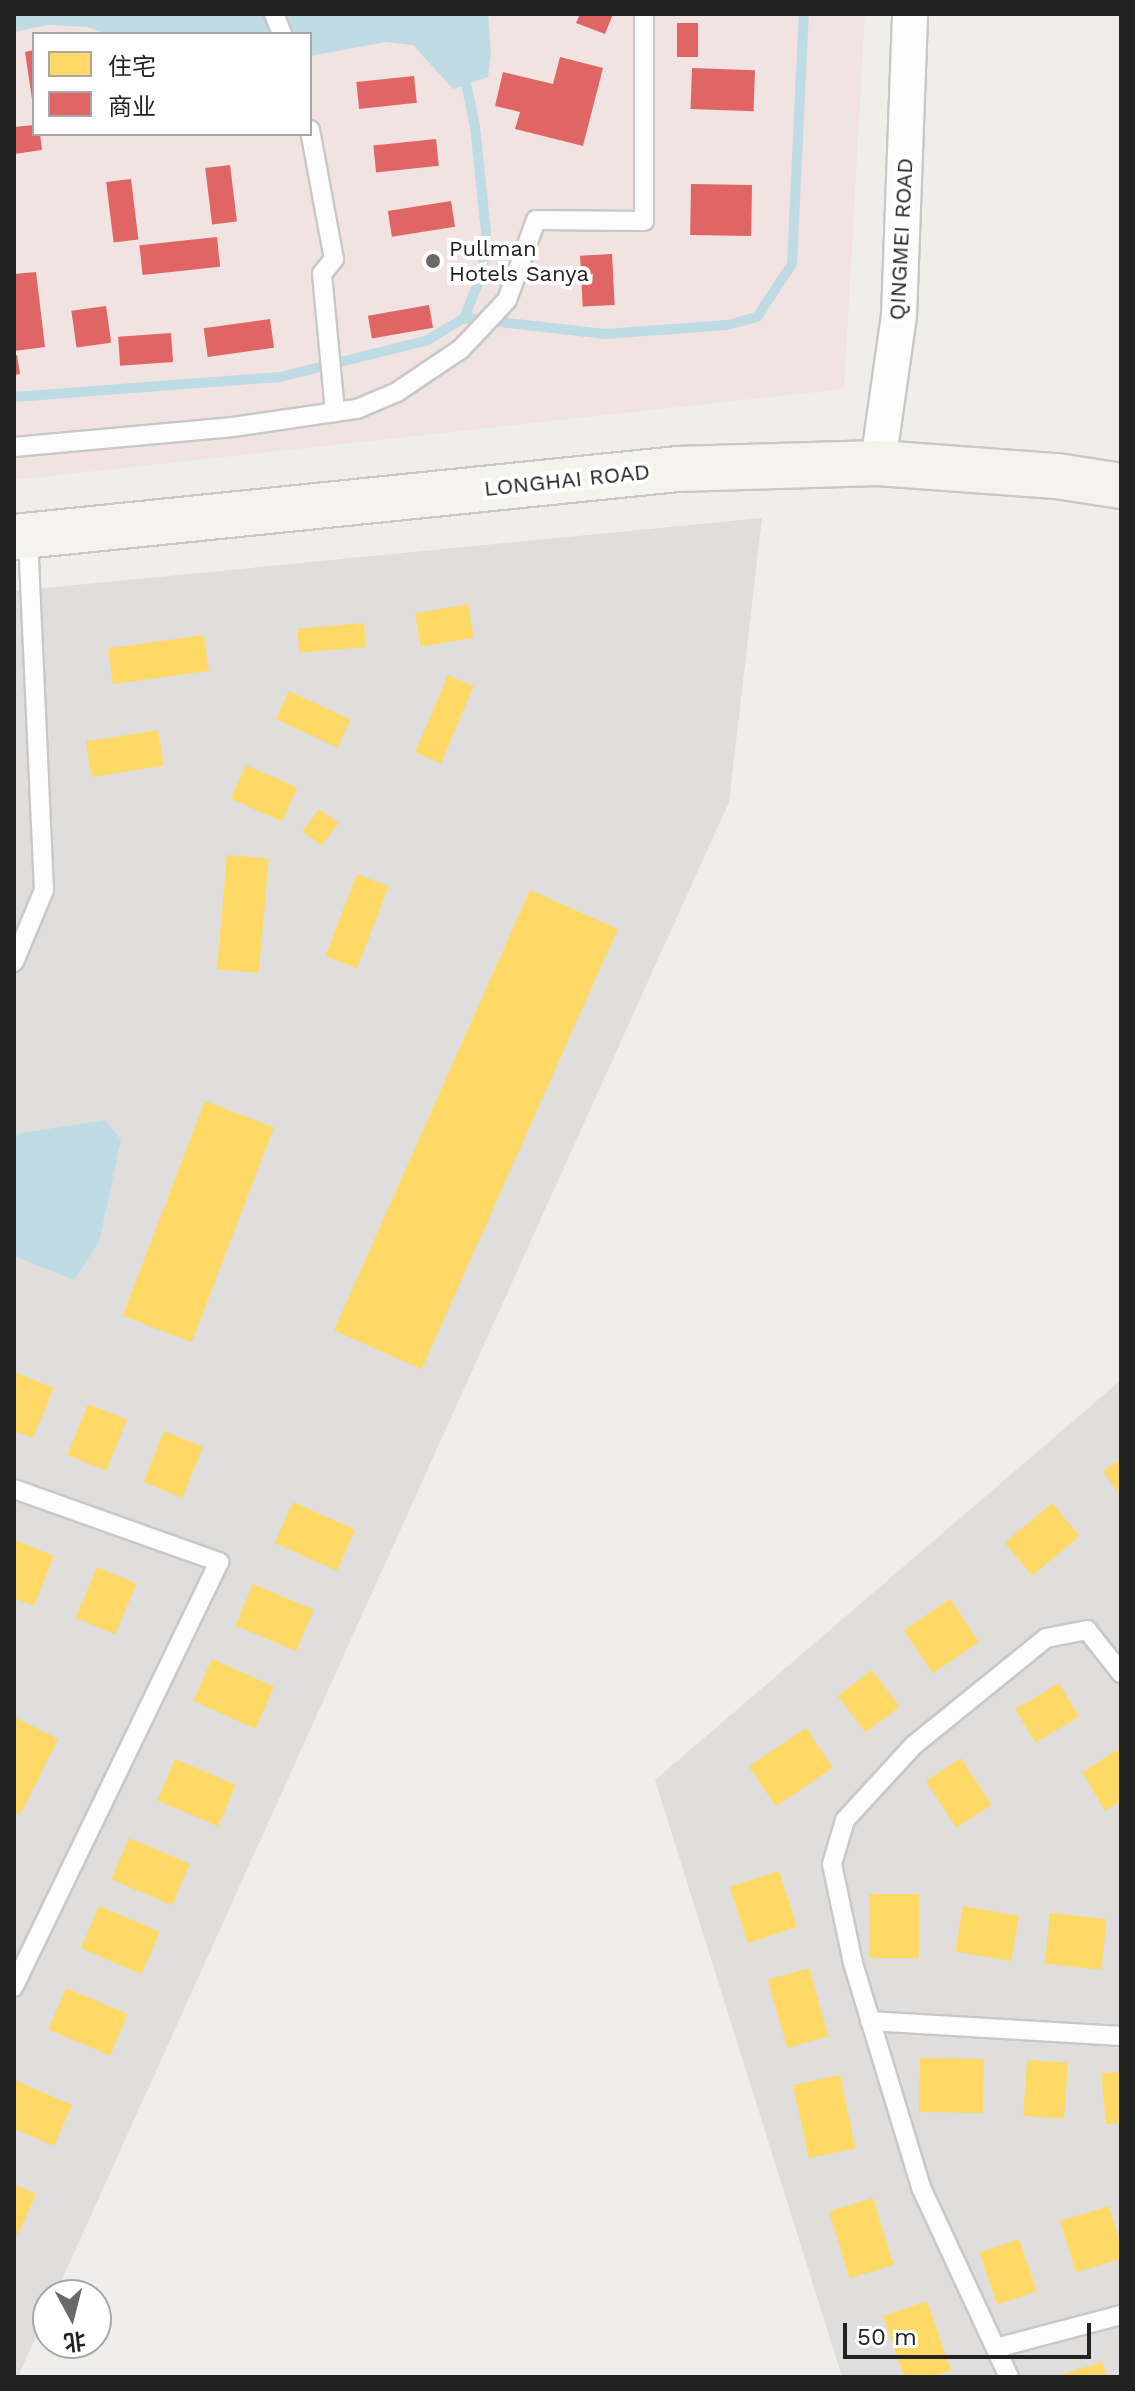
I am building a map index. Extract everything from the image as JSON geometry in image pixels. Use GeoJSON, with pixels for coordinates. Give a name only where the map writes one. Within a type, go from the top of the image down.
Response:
{"type":"FeatureCollection","features":[{"type":"Feature","properties":{"kind":"street","name":"QINGMEI ROAD"},"geometry":{"type":"LineString","coordinates":[[878,463],[899,316],[910,14]]}},
{"type":"Feature","properties":{"kind":"street","name":"LONGHAI ROAD"},"geometry":{"type":"LineString","coordinates":[[21,537],[678,469],[878,463],[1057,476],[1121,486]]}},
{"type":"Feature","properties":{"kind":"lane"},"geometry":{"type":"LineString","coordinates":[[14,447],[233,427],[357,409],[397,392],[473,340],[507,300],[536,220],[644,221],[644,14]]}},
{"type":"Feature","properties":{"kind":"lane"},"geometry":{"type":"LineString","coordinates":[[311,136],[334,259],[322,274],[335,412]]}},
{"type":"Feature","properties":{"kind":"lane"},"geometry":{"type":"LineString","coordinates":[[14,962],[44,890],[21,537]]}},
{"type":"Feature","properties":{"kind":"lane"},"geometry":{"type":"LineString","coordinates":[[14,1489],[219,1562],[14,1987]]}},
{"type":"Feature","properties":{"kind":"lane"},"geometry":{"type":"LineString","coordinates":[[1009,2377],[921,2187],[853,1963],[832,1864],[845,1820],[914,1745],[1046,1638],[1087,1630],[1121,1673]]}},
{"type":"Feature","properties":{"kind":"lane"},"geometry":{"type":"LineString","coordinates":[[870,2021],[1121,2036]]}},
{"type":"Feature","properties":{"kind":"lane"},"geometry":{"type":"LineString","coordinates":[[996,2348],[1121,2315]]}},
{"type":"Feature","properties":{"kind":"shaded area","name":"Pullman Hotels Sanya"},"geometry":{"type":"Polygon","coordinates":[[[14,14],[865,14],[844,389],[14,480],[14,14]]]}},
{"type":"Feature","properties":{"kind":"shaded area"},"geometry":{"type":"Polygon","coordinates":[[[762,518],[729,802],[62,2279],[32,2279],[32,2346],[18,2377],[14,2377],[14,591],[762,518]]]}},
{"type":"Feature","properties":{"kind":"shaded area"},"geometry":{"type":"Polygon","coordinates":[[[1121,1380],[1121,2377],[842,2377],[655,1780],[1121,1380]]]}},
{"type":"Feature","properties":{"kind":"water"},"geometry":{"type":"Polygon","coordinates":[[[14,14],[488,14],[491,52],[488,77],[453,89],[413,45],[385,42],[312,56],[312,32],[101,32],[88,27],[48,25],[14,32],[14,14]]]}},
{"type":"Feature","properties":{"kind":"water"},"geometry":{"type":"Polygon","coordinates":[[[105,1120],[121,1140],[99,1242],[74,1280],[14,1256],[14,1140],[17,1134],[105,1120]]]}},
{"type":"Feature","properties":{"kind":"building: 住宅"},"geometry":{"type":"Polygon","coordinates":[[[468,604],[474,637],[421,647],[415,613],[468,604]]]}},
{"type":"Feature","properties":{"kind":"building: 住宅"},"geometry":{"type":"Polygon","coordinates":[[[364,623],[366,647],[299,653],[297,629],[364,623]]]}},
{"type":"Feature","properties":{"kind":"building: 住宅"},"geometry":{"type":"Polygon","coordinates":[[[204,635],[209,671],[113,684],[108,648],[204,635]]]}},
{"type":"Feature","properties":{"kind":"building: 住宅"},"geometry":{"type":"Polygon","coordinates":[[[448,675],[474,686],[441,763],[415,752],[448,675]]]}},
{"type":"Feature","properties":{"kind":"building: 住宅"},"geometry":{"type":"Polygon","coordinates":[[[289,691],[351,720],[338,748],[276,719],[289,691]]]}},
{"type":"Feature","properties":{"kind":"building: 住宅"},"geometry":{"type":"Polygon","coordinates":[[[158,730],[164,766],[92,777],[86,741],[158,730]]]}},
{"type":"Feature","properties":{"kind":"building: 住宅"},"geometry":{"type":"Polygon","coordinates":[[[246,765],[297,788],[282,822],[231,799],[246,765]]]}},
{"type":"Feature","properties":{"kind":"building: 住宅"},"geometry":{"type":"Polygon","coordinates":[[[319,809],[338,823],[322,846],[303,832],[319,809]]]}},
{"type":"Feature","properties":{"kind":"building: 住宅"},"geometry":{"type":"Polygon","coordinates":[[[227,855],[269,859],[259,973],[217,970],[227,855]]]}},
{"type":"Feature","properties":{"kind":"building: 住宅"},"geometry":{"type":"Polygon","coordinates":[[[357,874],[389,886],[357,968],[325,956],[357,874]]]}},
{"type":"Feature","properties":{"kind":"building: 住宅"},"geometry":{"type":"Polygon","coordinates":[[[530,890],[618,929],[422,1369],[334,1330],[530,890]]]}},
{"type":"Feature","properties":{"kind":"building: 住宅"},"geometry":{"type":"Polygon","coordinates":[[[205,1101],[274,1128],[192,1342],[123,1316],[205,1101]]]}},
{"type":"Feature","properties":{"kind":"building: 住宅"},"geometry":{"type":"Polygon","coordinates":[[[14,1372],[54,1388],[33,1438],[14,1431],[14,1372]]]}},
{"type":"Feature","properties":{"kind":"building: 住宅"},"geometry":{"type":"Polygon","coordinates":[[[88,1404],[127,1420],[106,1471],[67,1455],[88,1404]]]}},
{"type":"Feature","properties":{"kind":"building: 住宅"},"geometry":{"type":"Polygon","coordinates":[[[164,1431],[203,1447],[182,1498],[143,1482],[164,1431]]]}},
{"type":"Feature","properties":{"kind":"building: 住宅"},"geometry":{"type":"Polygon","coordinates":[[[1121,1459],[1121,1497],[1103,1471],[1121,1459]]]}},
{"type":"Feature","properties":{"kind":"building: 住宅"},"geometry":{"type":"Polygon","coordinates":[[[293,1502],[355,1530],[337,1571],[275,1543],[293,1502]]]}},
{"type":"Feature","properties":{"kind":"building: 住宅"},"geometry":{"type":"Polygon","coordinates":[[[1052,1503],[1080,1536],[1032,1576],[1005,1543],[1052,1503]]]}},
{"type":"Feature","properties":{"kind":"building: 住宅"},"geometry":{"type":"Polygon","coordinates":[[[15,1540],[54,1556],[34,1606],[14,1598],[15,1540]]]}},
{"type":"Feature","properties":{"kind":"building: 住宅"},"geometry":{"type":"Polygon","coordinates":[[[97,1567],[137,1584],[115,1634],[76,1618],[97,1567]]]}},
{"type":"Feature","properties":{"kind":"building: 住宅"},"geometry":{"type":"Polygon","coordinates":[[[253,1584],[314,1610],[296,1651],[235,1625],[253,1584]]]}},
{"type":"Feature","properties":{"kind":"building: 住宅"},"geometry":{"type":"Polygon","coordinates":[[[950,1599],[979,1642],[933,1673],[904,1630],[950,1599]]]}},
{"type":"Feature","properties":{"kind":"building: 住宅"},"geometry":{"type":"Polygon","coordinates":[[[212,1659],[274,1687],[255,1729],[193,1701],[212,1659]]]}},
{"type":"Feature","properties":{"kind":"building: 住宅"},"geometry":{"type":"Polygon","coordinates":[[[872,1670],[900,1707],[865,1733],[838,1696],[872,1670]]]}},
{"type":"Feature","properties":{"kind":"building: 住宅"},"geometry":{"type":"Polygon","coordinates":[[[1059,1683],[1079,1716],[1035,1743],[1015,1709],[1059,1683]]]}},
{"type":"Feature","properties":{"kind":"building: 住宅"},"geometry":{"type":"Polygon","coordinates":[[[14,1717],[58,1739],[20,1815],[14,1812],[14,1717]]]}},
{"type":"Feature","properties":{"kind":"building: 住宅"},"geometry":{"type":"Polygon","coordinates":[[[806,1728],[833,1768],[776,1806],[749,1767],[806,1728]]]}},
{"type":"Feature","properties":{"kind":"building: 住宅"},"geometry":{"type":"Polygon","coordinates":[[[1119,1749],[1121,1801],[1105,1811],[1082,1772],[1119,1749]]]}},
{"type":"Feature","properties":{"kind":"building: 住宅"},"geometry":{"type":"Polygon","coordinates":[[[961,1758],[991,1805],[956,1828],[926,1781],[961,1758]]]}},
{"type":"Feature","properties":{"kind":"building: 住宅"},"geometry":{"type":"Polygon","coordinates":[[[175,1759],[236,1785],[218,1826],[157,1800],[175,1759]]]}},
{"type":"Feature","properties":{"kind":"building: 住宅"},"geometry":{"type":"Polygon","coordinates":[[[129,1838],[190,1864],[172,1905],[111,1879],[129,1838]]]}},
{"type":"Feature","properties":{"kind":"building: 住宅"},"geometry":{"type":"Polygon","coordinates":[[[779,1871],[797,1927],[748,1943],[730,1887],[779,1871]]]}},
{"type":"Feature","properties":{"kind":"building: 住宅"},"geometry":{"type":"Polygon","coordinates":[[[869,1894],[919,1894],[919,1958],[869,1958],[869,1894]]]}},
{"type":"Feature","properties":{"kind":"building: 住宅"},"geometry":{"type":"Polygon","coordinates":[[[99,1906],[160,1932],[142,1974],[81,1948],[99,1906]]]}},
{"type":"Feature","properties":{"kind":"building: 住宅"},"geometry":{"type":"Polygon","coordinates":[[[963,1906],[1019,1916],[1011,1961],[955,1951],[963,1906]]]}},
{"type":"Feature","properties":{"kind":"building: 住宅"},"geometry":{"type":"Polygon","coordinates":[[[1050,1913],[1107,1919],[1101,1970],[1045,1964],[1050,1913]]]}},
{"type":"Feature","properties":{"kind":"building: 住宅"},"geometry":{"type":"Polygon","coordinates":[[[809,1968],[829,2036],[787,2048],[768,1980],[809,1968]]]}},
{"type":"Feature","properties":{"kind":"building: 住宅"},"geometry":{"type":"Polygon","coordinates":[[[66,1988],[128,2014],[110,2056],[48,2029],[66,1988]]]}},
{"type":"Feature","properties":{"kind":"building: 住宅"},"geometry":{"type":"Polygon","coordinates":[[[920,2058],[984,2059],[983,2113],[919,2112],[920,2058]]]}},
{"type":"Feature","properties":{"kind":"building: 住宅"},"geometry":{"type":"Polygon","coordinates":[[[1027,2060],[1068,2063],[1064,2119],[1023,2116],[1027,2060]]]}},
{"type":"Feature","properties":{"kind":"building: 住宅"},"geometry":{"type":"Polygon","coordinates":[[[1121,2072],[1121,2123],[1106,2124],[1101,2073],[1121,2072]]]}},
{"type":"Feature","properties":{"kind":"building: 住宅"},"geometry":{"type":"Polygon","coordinates":[[[840,2075],[856,2148],[809,2158],[793,2085],[840,2075]]]}},
{"type":"Feature","properties":{"kind":"building: 住宅"},"geometry":{"type":"Polygon","coordinates":[[[14,2080],[72,2105],[54,2146],[14,2129],[14,2080]]]}},
{"type":"Feature","properties":{"kind":"building: 住宅"},"geometry":{"type":"Polygon","coordinates":[[[14,2184],[36,2194],[18,2235],[14,2233],[14,2184]]]}},
{"type":"Feature","properties":{"kind":"building: 住宅"},"geometry":{"type":"Polygon","coordinates":[[[873,2198],[893,2265],[849,2278],[829,2211],[873,2198]]]}},
{"type":"Feature","properties":{"kind":"building: 住宅"},"geometry":{"type":"Polygon","coordinates":[[[1109,2206],[1121,2245],[1121,2259],[1076,2272],[1060,2221],[1109,2206]]]}},
{"type":"Feature","properties":{"kind":"building: 住宅"},"geometry":{"type":"Polygon","coordinates":[[[1019,2239],[1037,2291],[997,2305],[979,2253],[1019,2239]]]}},
{"type":"Feature","properties":{"kind":"building: 住宅"},"geometry":{"type":"Polygon","coordinates":[[[927,2301],[951,2370],[930,2377],[904,2377],[883,2316],[927,2301]]]}},
{"type":"Feature","properties":{"kind":"building: 住宅"},"geometry":{"type":"Polygon","coordinates":[[[1102,2362],[1107,2377],[1057,2376],[1102,2362]]]}},
{"type":"Feature","properties":{"kind":"building: 商业"},"geometry":{"type":"Polygon","coordinates":[[[580,14],[613,14],[605,34],[576,23],[580,14]]]}},
{"type":"Feature","properties":{"kind":"building: 商业"},"geometry":{"type":"Polygon","coordinates":[[[677,23],[698,23],[698,57],[677,57],[677,23]]]}},
{"type":"Feature","properties":{"kind":"building: 商业"},"geometry":{"type":"Polygon","coordinates":[[[32,50],[32,99],[25,52],[32,50]]]}},
{"type":"Feature","properties":{"kind":"building: 商业"},"geometry":{"type":"Polygon","coordinates":[[[560,57],[603,68],[583,146],[515,129],[520,112],[495,106],[503,72],[553,84],[560,57]]]}},
{"type":"Feature","properties":{"kind":"building: 商业"},"geometry":{"type":"Polygon","coordinates":[[[692,68],[755,70],[754,111],[691,109],[692,68]]]}},
{"type":"Feature","properties":{"kind":"building: 商业"},"geometry":{"type":"Polygon","coordinates":[[[414,76],[417,103],[359,109],[356,82],[414,76]]]}},
{"type":"Feature","properties":{"kind":"building: 商业"},"geometry":{"type":"Polygon","coordinates":[[[32,125],[32,136],[40,136],[42,150],[14,154],[14,127],[32,125]]]}},
{"type":"Feature","properties":{"kind":"building: 商业"},"geometry":{"type":"Polygon","coordinates":[[[436,139],[439,166],[376,172],[373,146],[436,139]]]}},
{"type":"Feature","properties":{"kind":"building: 商业"},"geometry":{"type":"Polygon","coordinates":[[[230,165],[237,222],[212,225],[205,168],[230,165]]]}},
{"type":"Feature","properties":{"kind":"building: 商业"},"geometry":{"type":"Polygon","coordinates":[[[131,179],[138,240],[114,243],[106,182],[131,179]]]}},
{"type":"Feature","properties":{"kind":"building: 商业"},"geometry":{"type":"Polygon","coordinates":[[[691,184],[752,185],[751,236],[690,235],[691,184]]]}},
{"type":"Feature","properties":{"kind":"building: 商业"},"geometry":{"type":"Polygon","coordinates":[[[451,201],[455,227],[392,237],[388,211],[451,201]]]}},
{"type":"Feature","properties":{"kind":"building: 商业"},"geometry":{"type":"Polygon","coordinates":[[[217,237],[220,267],[143,275],[139,245],[217,237]]]}},
{"type":"Feature","properties":{"kind":"building: 商业"},"geometry":{"type":"Polygon","coordinates":[[[612,254],[615,305],[583,307],[580,256],[612,254]]]}},
{"type":"Feature","properties":{"kind":"building: 商业"},"geometry":{"type":"Polygon","coordinates":[[[36,272],[45,347],[14,351],[14,274],[36,272]]]}},
{"type":"Feature","properties":{"kind":"building: 商业"},"geometry":{"type":"Polygon","coordinates":[[[429,305],[433,328],[372,338],[368,316],[429,305]]]}},
{"type":"Feature","properties":{"kind":"building: 商业"},"geometry":{"type":"Polygon","coordinates":[[[106,306],[111,343],[76,348],[71,311],[106,306]]]}},
{"type":"Feature","properties":{"kind":"building: 商业"},"geometry":{"type":"Polygon","coordinates":[[[270,319],[274,348],[208,357],[204,328],[270,319]]]}},
{"type":"Feature","properties":{"kind":"building: 商业"},"geometry":{"type":"Polygon","coordinates":[[[171,333],[173,362],[120,366],[118,337],[171,333]]]}},
{"type":"Feature","properties":{"kind":"building: 商业"},"geometry":{"type":"Polygon","coordinates":[[[17,355],[20,374],[14,375],[14,356],[17,355]]]}},
{"type":"Feature","properties":{"kind":"waterway"},"geometry":{"type":"LineString","coordinates":[[14,397],[280,377],[426,341],[464,318],[605,334],[727,325],[757,317],[792,264],[804,14]]}},
{"type":"Feature","properties":{"kind":"waterway"},"geometry":{"type":"LineString","coordinates":[[464,74],[475,126],[486,233],[483,271],[464,318]]}},
{"type":"Feature","properties":{"kind":"place","name":"Pullman Hotels Sanya"},"geometry":{"type":"Point","coordinates":[433,261]}}]}
